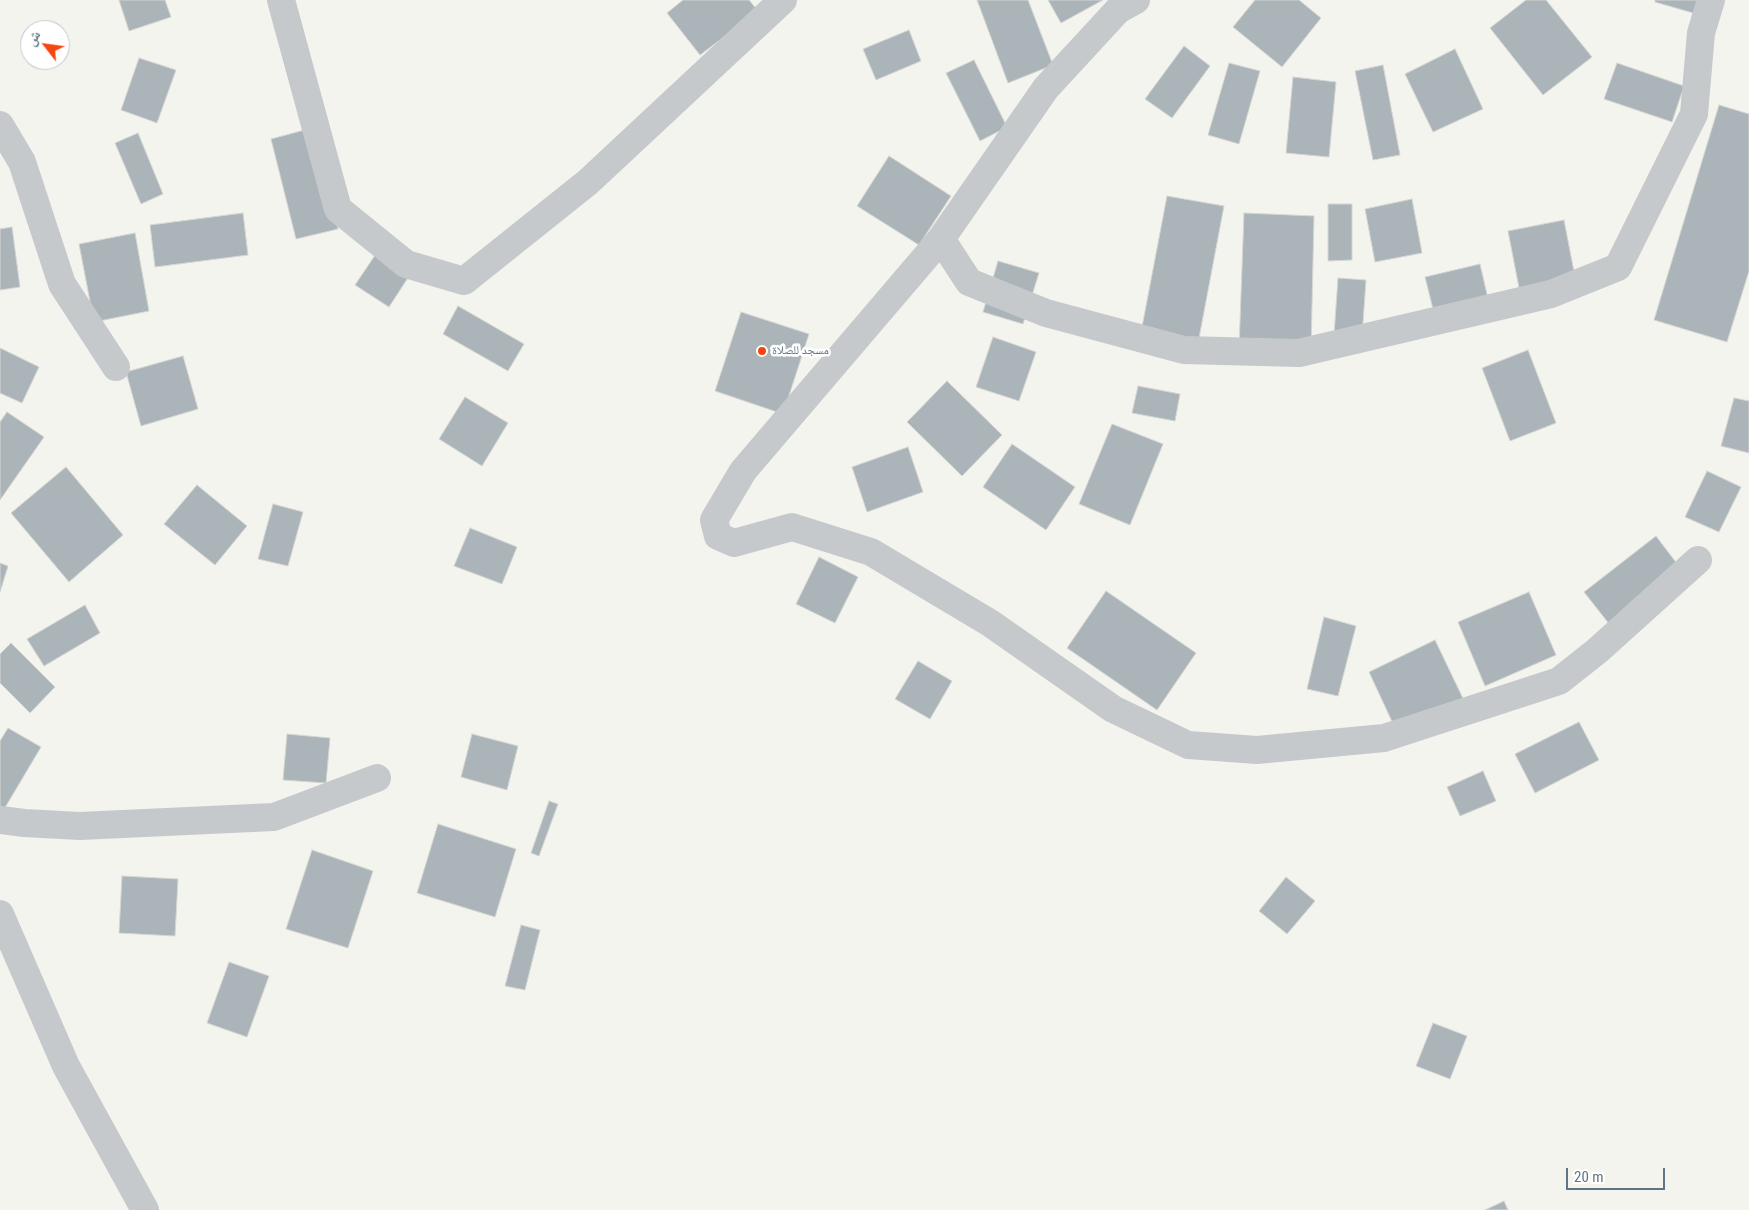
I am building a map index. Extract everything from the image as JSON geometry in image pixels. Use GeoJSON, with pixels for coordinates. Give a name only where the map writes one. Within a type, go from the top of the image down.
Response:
{"type":"FeatureCollection","features":[{"type":"Feature","properties":{"kind":"street"},"geometry":{"type":"LineString","coordinates":[[281,0],[338,209],[406,264],[464,281],[588,182],[784,0]]}},
{"type":"Feature","properties":{"kind":"street"},"geometry":{"type":"LineString","coordinates":[[1136,0],[1118,10],[1046,88],[941,239],[743,471],[714,520],[718,536],[734,543],[792,527],[871,552],[990,623],[1113,709],[1188,745],[1258,750],[1384,738],[1559,681],[1597,651],[1698,560]]}},
{"type":"Feature","properties":{"kind":"street"},"geometry":{"type":"LineString","coordinates":[[941,239],[969,282],[1046,313],[1184,350],[1299,353],[1551,294],[1618,267],[1694,114],[1701,33],[1711,0]]}},
{"type":"Feature","properties":{"kind":"street"},"geometry":{"type":"LineString","coordinates":[[0,125],[22,162],[62,284],[116,368]]}},
{"type":"Feature","properties":{"kind":"street"},"geometry":{"type":"LineString","coordinates":[[0,820],[24,824],[80,826],[274,817],[377,778]]}},
{"type":"Feature","properties":{"kind":"street"},"geometry":{"type":"LineString","coordinates":[[0,914],[66,1066],[145,1210]]}},
{"type":"Feature","properties":{"kind":"building"},"geometry":{"type":"Polygon","coordinates":[[[119,0],[165,0],[171,17],[129,31],[119,0]]]}},
{"type":"Feature","properties":{"kind":"building"},"geometry":{"type":"Polygon","coordinates":[[[683,0],[749,0],[758,11],[700,55],[667,13],[683,0]]]}},
{"type":"Feature","properties":{"kind":"building"},"geometry":{"type":"Polygon","coordinates":[[[977,0],[1028,0],[1053,65],[1008,83],[977,0]]]}},
{"type":"Feature","properties":{"kind":"building"},"geometry":{"type":"Polygon","coordinates":[[[1048,0],[1103,0],[1061,23],[1048,0]]]}},
{"type":"Feature","properties":{"kind":"building"},"geometry":{"type":"Polygon","coordinates":[[[1255,0],[1299,0],[1321,18],[1282,67],[1233,27],[1255,0]]]}},
{"type":"Feature","properties":{"kind":"building"},"geometry":{"type":"Polygon","coordinates":[[[1526,0],[1546,0],[1592,57],[1543,95],[1490,28],[1526,0]]]}},
{"type":"Feature","properties":{"kind":"building"},"geometry":{"type":"Polygon","coordinates":[[[1655,0],[1704,0],[1700,15],[1655,2],[1655,0]]]}},
{"type":"Feature","properties":{"kind":"building"},"geometry":{"type":"Polygon","coordinates":[[[909,30],[921,61],[876,80],[863,49],[909,30]]]}},
{"type":"Feature","properties":{"kind":"building"},"geometry":{"type":"Polygon","coordinates":[[[1184,46],[1210,66],[1172,118],[1145,99],[1184,46]]]}},
{"type":"Feature","properties":{"kind":"building"},"geometry":{"type":"Polygon","coordinates":[[[1455,49],[1483,109],[1433,132],[1405,74],[1455,49]]]}},
{"type":"Feature","properties":{"kind":"building"},"geometry":{"type":"Polygon","coordinates":[[[139,58],[176,70],[157,123],[121,110],[139,58]]]}},
{"type":"Feature","properties":{"kind":"building"},"geometry":{"type":"Polygon","coordinates":[[[974,60],[1007,127],[980,141],[946,73],[974,60]]]}},
{"type":"Feature","properties":{"kind":"building"},"geometry":{"type":"Polygon","coordinates":[[[1229,63],[1260,71],[1239,144],[1208,135],[1229,63]]]}},
{"type":"Feature","properties":{"kind":"building"},"geometry":{"type":"Polygon","coordinates":[[[1617,63],[1684,86],[1672,122],[1604,99],[1617,63]]]}},
{"type":"Feature","properties":{"kind":"building"},"geometry":{"type":"Polygon","coordinates":[[[1383,65],[1400,155],[1373,160],[1355,71],[1383,65]]]}},
{"type":"Feature","properties":{"kind":"building"},"geometry":{"type":"Polygon","coordinates":[[[1293,77],[1336,82],[1329,157],[1286,153],[1293,77]]]}},
{"type":"Feature","properties":{"kind":"building"},"geometry":{"type":"Polygon","coordinates":[[[1719,105],[1749,114],[1749,271],[1727,342],[1654,320],[1719,105]]]}},
{"type":"Feature","properties":{"kind":"building"},"geometry":{"type":"Polygon","coordinates":[[[312,128],[338,229],[296,239],[271,139],[312,128]]]}},
{"type":"Feature","properties":{"kind":"building"},"geometry":{"type":"Polygon","coordinates":[[[138,133],[163,194],[141,204],[115,143],[138,133]]]}},
{"type":"Feature","properties":{"kind":"building"},"geometry":{"type":"Polygon","coordinates":[[[889,156],[951,196],[919,245],[857,206],[889,156]]]}},
{"type":"Feature","properties":{"kind":"building"},"geometry":{"type":"Polygon","coordinates":[[[1167,196],[1224,206],[1196,354],[1139,343],[1167,196]]]}},
{"type":"Feature","properties":{"kind":"building"},"geometry":{"type":"Polygon","coordinates":[[[1412,199],[1422,253],[1375,262],[1365,209],[1412,199]]]}},
{"type":"Feature","properties":{"kind":"building"},"geometry":{"type":"Polygon","coordinates":[[[1328,204],[1352,204],[1352,260],[1328,261],[1328,204]]]}},
{"type":"Feature","properties":{"kind":"building"},"geometry":{"type":"Polygon","coordinates":[[[243,213],[248,255],[155,267],[150,225],[243,213]]]}},
{"type":"Feature","properties":{"kind":"building"},"geometry":{"type":"Polygon","coordinates":[[[1244,213],[1314,216],[1311,350],[1239,349],[1244,213]]]}},
{"type":"Feature","properties":{"kind":"building"},"geometry":{"type":"Polygon","coordinates":[[[1564,220],[1576,282],[1520,293],[1508,231],[1564,220]]]}},
{"type":"Feature","properties":{"kind":"building"},"geometry":{"type":"Polygon","coordinates":[[[12,227],[20,287],[0,290],[0,229],[12,227]]]}},
{"type":"Feature","properties":{"kind":"building"},"geometry":{"type":"Polygon","coordinates":[[[135,233],[149,311],[94,322],[79,244],[135,233]]]}},
{"type":"Feature","properties":{"kind":"building"},"geometry":{"type":"Polygon","coordinates":[[[380,248],[413,270],[389,307],[355,285],[380,248]]]}},
{"type":"Feature","properties":{"kind":"building"},"geometry":{"type":"Polygon","coordinates":[[[998,261],[1039,273],[1023,324],[983,312],[998,261]]]}},
{"type":"Feature","properties":{"kind":"building"},"geometry":{"type":"Polygon","coordinates":[[[1480,264],[1492,316],[1438,329],[1425,277],[1480,264]]]}},
{"type":"Feature","properties":{"kind":"building"},"geometry":{"type":"Polygon","coordinates":[[[1338,278],[1366,280],[1361,351],[1333,350],[1338,278]]]}},
{"type":"Feature","properties":{"kind":"building"},"geometry":{"type":"Polygon","coordinates":[[[458,306],[524,344],[508,371],[443,334],[458,306]]]}},
{"type":"Feature","properties":{"kind":"building"},"geometry":{"type":"Polygon","coordinates":[[[741,312],[809,334],[783,414],[715,391],[741,312]]]}},
{"type":"Feature","properties":{"kind":"building"},"geometry":{"type":"Polygon","coordinates":[[[993,337],[1036,352],[1019,401],[976,387],[993,337]]]}},
{"type":"Feature","properties":{"kind":"building"},"geometry":{"type":"Polygon","coordinates":[[[0,348],[39,367],[22,403],[0,393],[0,348]]]}},
{"type":"Feature","properties":{"kind":"building"},"geometry":{"type":"Polygon","coordinates":[[[1528,350],[1556,423],[1510,441],[1482,368],[1528,350]]]}},
{"type":"Feature","properties":{"kind":"building"},"geometry":{"type":"Polygon","coordinates":[[[183,356],[198,409],[141,426],[126,372],[183,356]]]}},
{"type":"Feature","properties":{"kind":"building"},"geometry":{"type":"Polygon","coordinates":[[[947,381],[1002,435],[962,476],[907,422],[947,381]]]}},
{"type":"Feature","properties":{"kind":"building"},"geometry":{"type":"Polygon","coordinates":[[[1138,386],[1180,394],[1175,421],[1132,413],[1138,386]]]}},
{"type":"Feature","properties":{"kind":"building"},"geometry":{"type":"Polygon","coordinates":[[[465,397],[508,423],[482,466],[439,439],[465,397]]]}},
{"type":"Feature","properties":{"kind":"building"},"geometry":{"type":"Polygon","coordinates":[[[1734,398],[1749,401],[1749,453],[1721,446],[1734,398]]]}},
{"type":"Feature","properties":{"kind":"building"},"geometry":{"type":"Polygon","coordinates":[[[7,412],[44,437],[0,500],[0,422],[7,412]]]}},
{"type":"Feature","properties":{"kind":"building"},"geometry":{"type":"Polygon","coordinates":[[[1112,424],[1163,444],[1130,525],[1079,504],[1112,424]]]}},
{"type":"Feature","properties":{"kind":"building"},"geometry":{"type":"Polygon","coordinates":[[[1012,444],[1075,487],[1046,530],[983,487],[1012,444]]]}},
{"type":"Feature","properties":{"kind":"building"},"geometry":{"type":"Polygon","coordinates":[[[908,447],[923,492],[867,512],[852,467],[908,447]]]}},
{"type":"Feature","properties":{"kind":"building"},"geometry":{"type":"Polygon","coordinates":[[[66,467],[123,535],[69,582],[11,513],[66,467]]]}},
{"type":"Feature","properties":{"kind":"building"},"geometry":{"type":"Polygon","coordinates":[[[1707,471],[1741,487],[1719,532],[1685,517],[1707,471]]]}},
{"type":"Feature","properties":{"kind":"building"},"geometry":{"type":"Polygon","coordinates":[[[197,485],[247,526],[215,565],[164,524],[197,485]]]}},
{"type":"Feature","properties":{"kind":"building"},"geometry":{"type":"Polygon","coordinates":[[[273,504],[303,512],[288,566],[258,559],[273,504]]]}},
{"type":"Feature","properties":{"kind":"building"},"geometry":{"type":"Polygon","coordinates":[[[470,528],[517,547],[502,584],[454,566],[470,528]]]}},
{"type":"Feature","properties":{"kind":"building"},"geometry":{"type":"Polygon","coordinates":[[[1656,536],[1681,569],[1610,625],[1584,592],[1656,536]]]}},
{"type":"Feature","properties":{"kind":"building"},"geometry":{"type":"Polygon","coordinates":[[[819,557],[858,577],[835,623],[796,604],[819,557]]]}},
{"type":"Feature","properties":{"kind":"building"},"geometry":{"type":"Polygon","coordinates":[[[0,563],[8,566],[0,592],[0,563]]]}},
{"type":"Feature","properties":{"kind":"building"},"geometry":{"type":"Polygon","coordinates":[[[1106,591],[1196,653],[1157,710],[1067,648],[1106,591]]]}},
{"type":"Feature","properties":{"kind":"building"},"geometry":{"type":"Polygon","coordinates":[[[1529,592],[1556,655],[1485,686],[1458,622],[1529,592]]]}},
{"type":"Feature","properties":{"kind":"building"},"geometry":{"type":"Polygon","coordinates":[[[85,605],[100,633],[44,666],[27,639],[85,605]]]}},
{"type":"Feature","properties":{"kind":"building"},"geometry":{"type":"Polygon","coordinates":[[[1324,617],[1356,626],[1338,696],[1307,689],[1324,617]]]}},
{"type":"Feature","properties":{"kind":"building"},"geometry":{"type":"Polygon","coordinates":[[[1435,640],[1469,711],[1402,743],[1369,672],[1435,640]]]}},
{"type":"Feature","properties":{"kind":"building"},"geometry":{"type":"Polygon","coordinates":[[[11,643],[55,687],[30,713],[0,683],[0,654],[11,643]]]}},
{"type":"Feature","properties":{"kind":"building"},"geometry":{"type":"Polygon","coordinates":[[[918,661],[952,681],[930,719],[895,699],[918,661]]]}},
{"type":"Feature","properties":{"kind":"building"},"geometry":{"type":"Polygon","coordinates":[[[1579,722],[1599,760],[1535,793],[1515,754],[1579,722]]]}},
{"type":"Feature","properties":{"kind":"building"},"geometry":{"type":"Polygon","coordinates":[[[8,728],[41,747],[0,816],[0,741],[8,728]]]}},
{"type":"Feature","properties":{"kind":"building"},"geometry":{"type":"Polygon","coordinates":[[[287,734],[330,738],[326,783],[283,780],[287,734]]]}},
{"type":"Feature","properties":{"kind":"building"},"geometry":{"type":"Polygon","coordinates":[[[472,734],[518,746],[507,790],[461,777],[472,734]]]}},
{"type":"Feature","properties":{"kind":"building"},"geometry":{"type":"Polygon","coordinates":[[[1483,771],[1496,801],[1460,816],[1447,787],[1483,771]]]}},
{"type":"Feature","properties":{"kind":"building"},"geometry":{"type":"Polygon","coordinates":[[[549,801],[558,804],[539,856],[531,853],[549,801]]]}},
{"type":"Feature","properties":{"kind":"building"},"geometry":{"type":"Polygon","coordinates":[[[438,824],[516,849],[495,917],[417,893],[438,824]]]}},
{"type":"Feature","properties":{"kind":"building"},"geometry":{"type":"Polygon","coordinates":[[[312,850],[373,871],[348,948],[286,929],[312,850]]]}},
{"type":"Feature","properties":{"kind":"building"},"geometry":{"type":"Polygon","coordinates":[[[122,876],[178,879],[175,936],[119,933],[122,876]]]}},
{"type":"Feature","properties":{"kind":"building"},"geometry":{"type":"Polygon","coordinates":[[[1286,877],[1315,901],[1287,934],[1259,911],[1286,877]]]}},
{"type":"Feature","properties":{"kind":"building"},"geometry":{"type":"Polygon","coordinates":[[[521,925],[540,930],[525,990],[505,986],[521,925]]]}},
{"type":"Feature","properties":{"kind":"building"},"geometry":{"type":"Polygon","coordinates":[[[229,962],[269,976],[247,1037],[207,1023],[229,962]]]}},
{"type":"Feature","properties":{"kind":"building"},"geometry":{"type":"Polygon","coordinates":[[[1433,1023],[1467,1036],[1450,1079],[1416,1066],[1433,1023]]]}},
{"type":"Feature","properties":{"kind":"building"},"geometry":{"type":"Polygon","coordinates":[[[1504,1201],[1508,1210],[1485,1210],[1504,1201]]]}},
{"type":"Feature","properties":{"kind":"place","name":"مسجد للصلاة"},"geometry":{"type":"Point","coordinates":[762,351]}}]}
